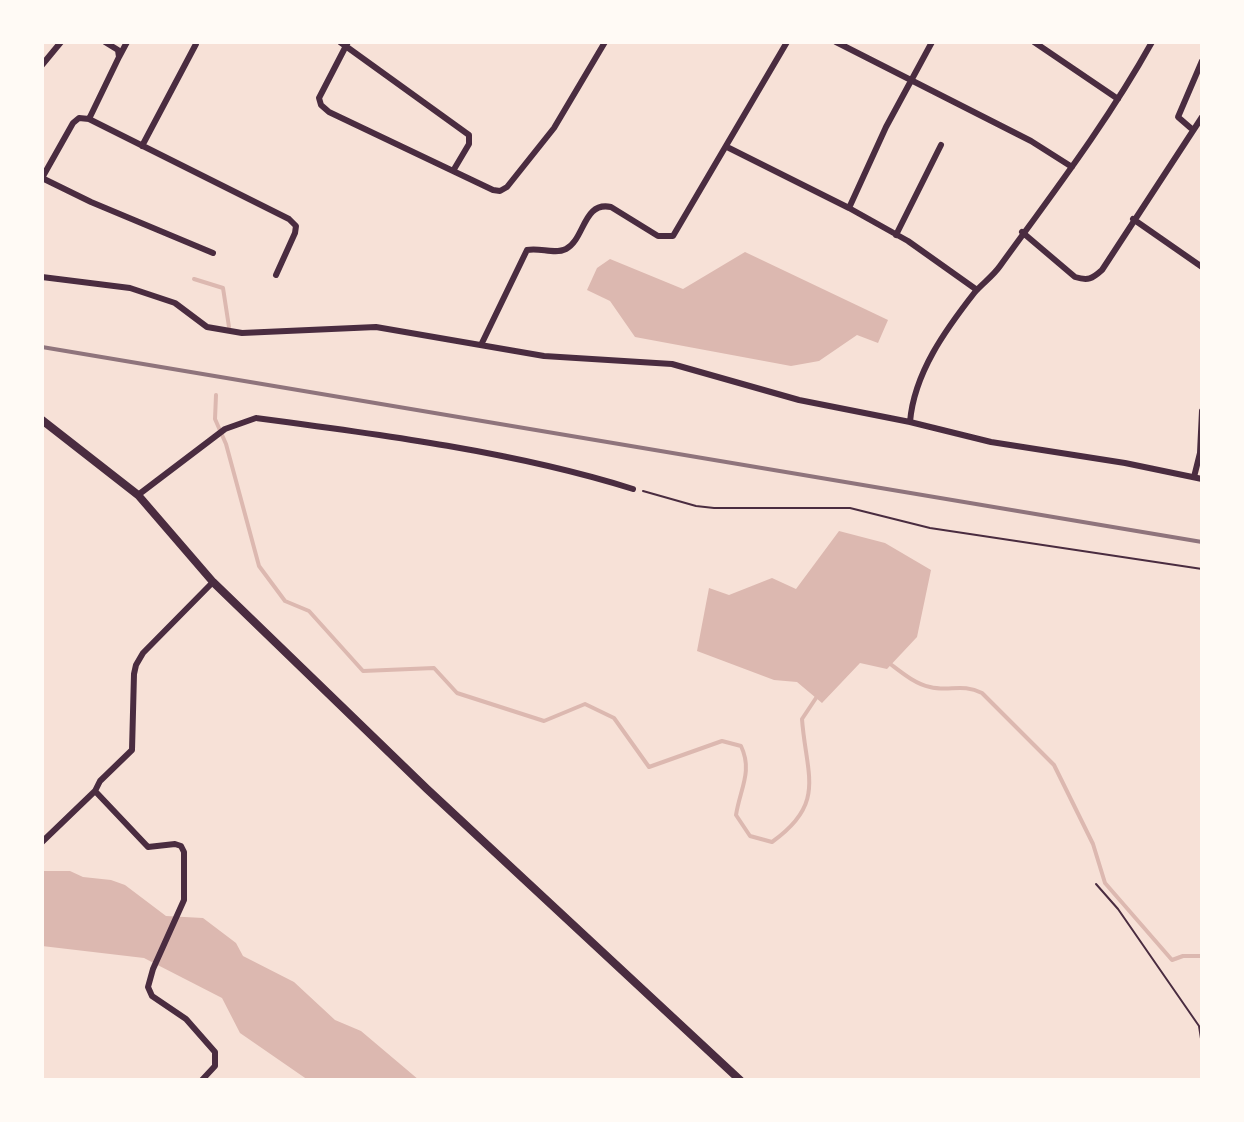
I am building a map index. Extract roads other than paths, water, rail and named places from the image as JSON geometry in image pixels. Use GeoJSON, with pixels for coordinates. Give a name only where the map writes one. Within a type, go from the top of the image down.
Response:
{"type":"FeatureCollection","features":[{"type":"Feature","properties":{"kind":"street"},"geometry":{"type":"LineString","coordinates":[[42,65],[61,42]]}},
{"type":"Feature","properties":{"kind":"street"},"geometry":{"type":"LineString","coordinates":[[105,42],[118,50],[119,57]]}},
{"type":"Feature","properties":{"kind":"street"},"geometry":{"type":"LineString","coordinates":[[89,119],[127,42]]}},
{"type":"Feature","properties":{"kind":"street"},"geometry":{"type":"LineString","coordinates":[[453,171],[469,144],[469,135],[344,44],[319,98],[321,105],[329,112],[453,171],[493,190],[500,191],[507,187],[554,128],[605,42]]}},
{"type":"Feature","properties":{"kind":"street"},"geometry":{"type":"LineString","coordinates":[[481,345],[527,250],[563,250],[571,245],[591,212],[603,206],[611,207],[658,236],[673,236],[787,42]]}},
{"type":"Feature","properties":{"kind":"street"},"geometry":{"type":"LineString","coordinates":[[836,42],[1031,141],[1072,167]]}},
{"type":"Feature","properties":{"kind":"street"},"geometry":{"type":"LineString","coordinates":[[849,208],[932,42]]}},
{"type":"Feature","properties":{"kind":"street"},"geometry":{"type":"LineString","coordinates":[[1034,42],[1118,99]]}},
{"type":"Feature","properties":{"kind":"street"},"geometry":{"type":"LineString","coordinates":[[910,422],[923,371],[977,290],[1000,267],[1022,232],[1072,167],[1152,42]]}},
{"type":"Feature","properties":{"kind":"street"},"geometry":{"type":"LineString","coordinates":[[142,146],[196,44]]}},
{"type":"Feature","properties":{"kind":"street"},"geometry":{"type":"LineString","coordinates":[[1193,130],[1178,117],[1202,61]]}},
{"type":"Feature","properties":{"kind":"street"},"geometry":{"type":"LineString","coordinates":[[1022,232],[1075,277],[1086,281],[1102,270],[1202,117]]}},
{"type":"Feature","properties":{"kind":"street"},"geometry":{"type":"LineString","coordinates":[[213,253],[42,178],[73,123],[79,118],[89,119],[289,219],[296,226],[295,233],[276,275]]}},
{"type":"Feature","properties":{"kind":"street"},"geometry":{"type":"LineString","coordinates":[[896,235],[941,145]]}},
{"type":"Feature","properties":{"kind":"street"},"geometry":{"type":"LineString","coordinates":[[727,147],[849,208],[896,235],[977,290]]}},
{"type":"Feature","properties":{"kind":"street"},"geometry":{"type":"LineString","coordinates":[[1133,219],[1202,267]]}},
{"type":"Feature","properties":{"kind":"street"},"geometry":{"type":"LineString","coordinates":[[42,277],[130,288],[175,303],[207,327],[242,333],[376,327],[544,356],[672,364],[812,403],[991,442],[1125,463],[1202,479]]}},
{"type":"Feature","properties":{"kind":"street"},"geometry":{"type":"LineString","coordinates":[[1194,477],[1200,453],[1202,411]]}},
{"type":"Feature","properties":{"kind":"street"},"geometry":{"type":"LineString","coordinates":[[138,495],[225,429],[256,418],[319,426],[553,468],[633,489]]}},
{"type":"Feature","properties":{"kind":"street"},"geometry":{"type":"LineString","coordinates":[[42,420],[138,495],[213,582],[427,789],[740,1080]]}},
{"type":"Feature","properties":{"kind":"street"},"geometry":{"type":"LineString","coordinates":[[42,842],[132,750],[136,665],[143,653],[213,582]]}},
{"type":"Feature","properties":{"kind":"street"},"geometry":{"type":"LineString","coordinates":[[95,791],[148,847],[175,844],[181,846],[184,852],[185,894],[181,911],[153,969],[148,987],[152,996],[186,1019],[215,1052],[215,1066],[202,1080]]}},
{"type":"Feature","properties":{"kind":"waterway"},"geometry":{"type":"LineString","coordinates":[[194,279],[223,288],[229,327]]}},
{"type":"Feature","properties":{"kind":"waterway"},"geometry":{"type":"LineString","coordinates":[[216,395],[215,419],[226,444],[259,566],[285,601],[309,611],[363,671],[434,668],[457,693],[544,721],[585,704],[614,718],[649,767],[722,741],[741,746],[746,772],[736,815],[750,836],[772,842],[789,828],[807,801],[809,772],[802,719],[818,695]]}},
{"type":"Feature","properties":{"kind":"waterway"},"geometry":{"type":"LineString","coordinates":[[889,663],[924,685],[982,693],[1054,765],[1093,844],[1105,883],[1172,960],[1183,956],[1202,956]]}},
{"type":"Feature","properties":{"kind":"railway"},"geometry":{"type":"LineString","coordinates":[[42,347],[1202,542]]}}]}
